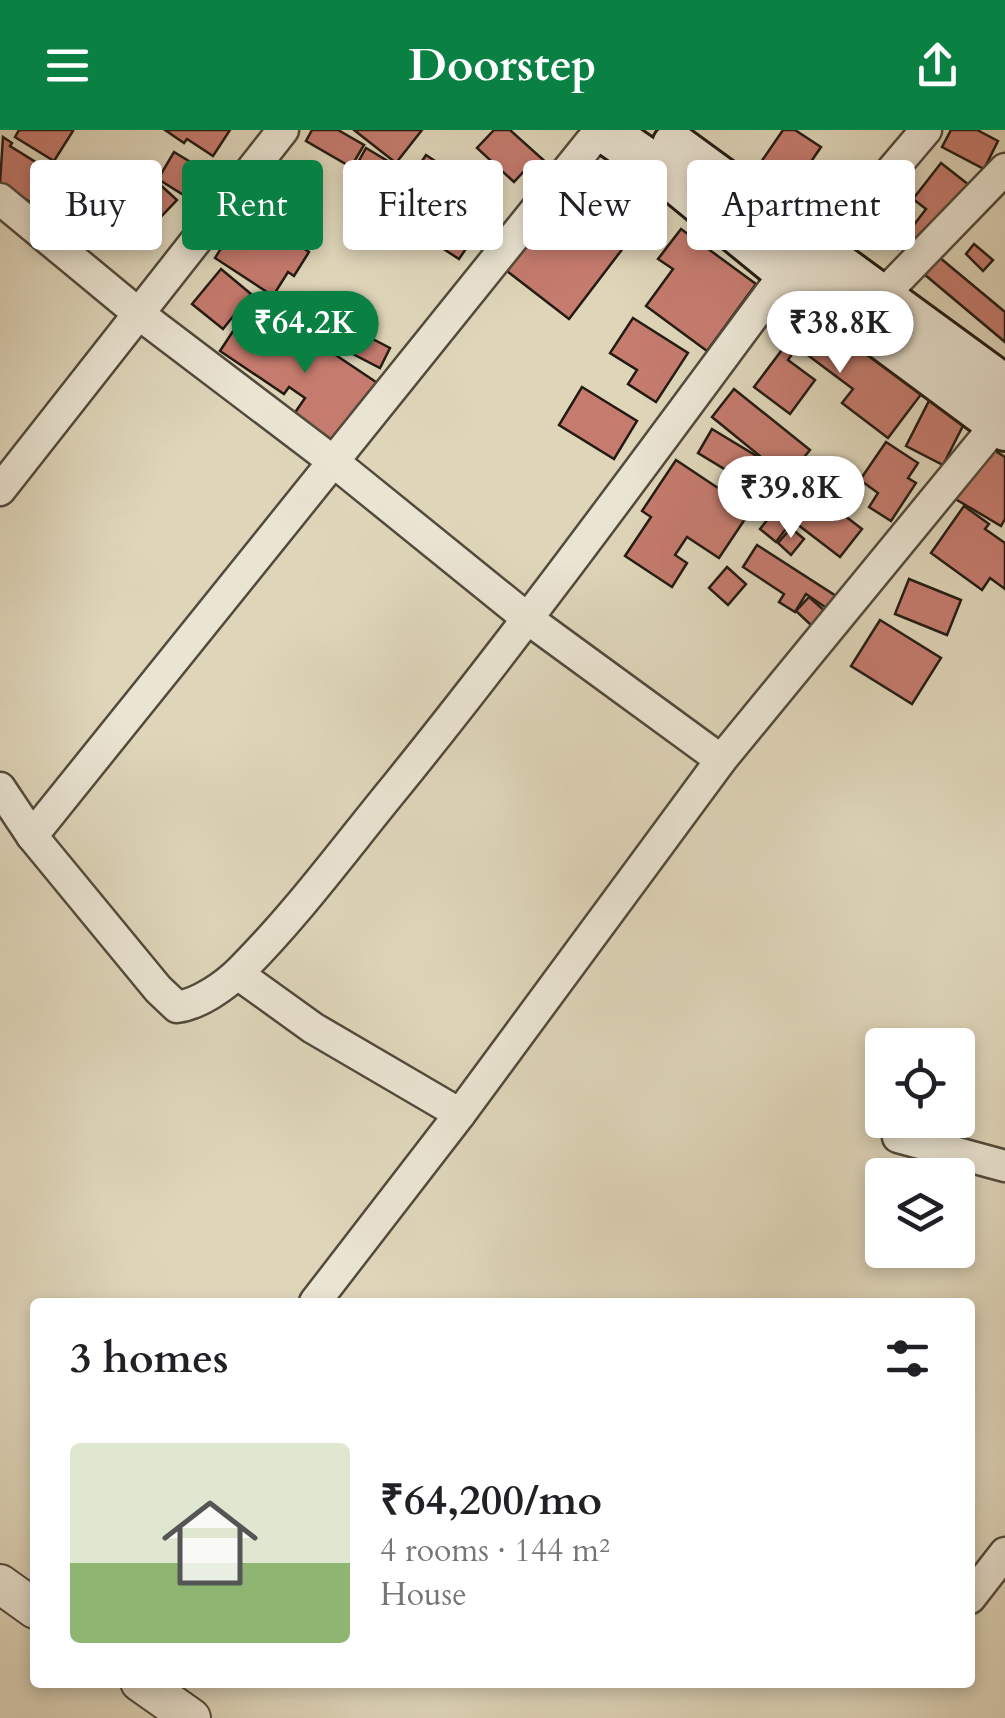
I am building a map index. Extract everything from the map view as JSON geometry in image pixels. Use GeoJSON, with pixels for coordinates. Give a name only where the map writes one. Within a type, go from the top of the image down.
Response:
{"type":"FeatureCollection","features":[{"type":"Feature","properties":{"kind":"main road"},"geometry":{"type":"LineString","coordinates":[[601,130],[803,264],[880,298],[1003,414]]}},
{"type":"Feature","properties":{"kind":"main road"},"geometry":{"type":"LineString","coordinates":[[654,130],[803,264],[846,310],[1003,414]]}},
{"type":"Feature","properties":{"kind":"street"},"geometry":{"type":"LineString","coordinates":[[0,490],[283,130]]}},
{"type":"Feature","properties":{"kind":"street"},"geometry":{"type":"LineString","coordinates":[[32,836],[601,130]]}},
{"type":"Feature","properties":{"kind":"street"},"geometry":{"type":"LineString","coordinates":[[0,788],[32,836],[177,1007],[192,1006],[238,974],[285,922],[528,619],[803,264],[926,130]]}},
{"type":"Feature","properties":{"kind":"street"},"geometry":{"type":"LineString","coordinates":[[880,298],[1005,169]]}},
{"type":"Feature","properties":{"kind":"street"},"geometry":{"type":"LineString","coordinates":[[0,199],[139,314],[334,462],[528,619],[721,760]]}},
{"type":"Feature","properties":{"kind":"street"},"geometry":{"type":"LineString","coordinates":[[318,1298],[460,1114],[721,760],[1003,414]]}},
{"type":"Feature","properties":{"kind":"street"},"geometry":{"type":"LineString","coordinates":[[238,974],[312,1028],[460,1114]]}},
{"type":"Feature","properties":{"kind":"street"},"geometry":{"type":"LineString","coordinates":[[902,1138],[1005,1166]]}},
{"type":"Feature","properties":{"kind":"street"},"geometry":{"type":"LineString","coordinates":[[975,1592],[1005,1553]]}},
{"type":"Feature","properties":{"kind":"street"},"geometry":{"type":"LineString","coordinates":[[0,1584],[30,1605]]}},
{"type":"Feature","properties":{"kind":"building"},"geometry":{"type":"Polygon","coordinates":[[[19,130],[73,131],[55,160],[15,137],[19,130]]]}},
{"type":"Feature","properties":{"kind":"building"},"geometry":{"type":"Polygon","coordinates":[[[165,130],[230,130],[213,156],[165,130]]]}},
{"type":"Feature","properties":{"kind":"building"},"geometry":{"type":"Polygon","coordinates":[[[312,130],[338,130],[364,145],[355,160],[343,162],[306,141],[312,130]]]}},
{"type":"Feature","properties":{"kind":"building"},"geometry":{"type":"Polygon","coordinates":[[[354,130],[422,130],[398,160],[392,160],[354,130]]]}},
{"type":"Feature","properties":{"kind":"building"},"geometry":{"type":"Polygon","coordinates":[[[494,130],[510,130],[543,160],[523,160],[523,172],[514,182],[503,172],[503,160],[490,160],[477,148],[494,130]]]}},
{"type":"Feature","properties":{"kind":"building"},"geometry":{"type":"Polygon","coordinates":[[[783,130],[795,130],[821,147],[812,160],[762,160],[783,130]]]}},
{"type":"Feature","properties":{"kind":"building"},"geometry":{"type":"Polygon","coordinates":[[[951,130],[977,130],[998,141],[984,169],[942,147],[951,130]]]}},
{"type":"Feature","properties":{"kind":"building"},"geometry":{"type":"Polygon","coordinates":[[[3,137],[32,160],[30,202],[0,183],[3,137]]]}},
{"type":"Feature","properties":{"kind":"building"},"geometry":{"type":"Polygon","coordinates":[[[366,148],[386,160],[359,160],[366,148]]]}},
{"type":"Feature","properties":{"kind":"building"},"geometry":{"type":"Polygon","coordinates":[[[174,152],[187,160],[182,160],[182,194],[162,182],[162,172],[174,152]]]}},
{"type":"Feature","properties":{"kind":"building"},"geometry":{"type":"Polygon","coordinates":[[[941,163],[969,185],[920,249],[915,245],[915,223],[926,209],[915,196],[941,163]]]}},
{"type":"Feature","properties":{"kind":"building"},"geometry":{"type":"Polygon","coordinates":[[[162,186],[177,200],[162,216],[162,186]]]}},
{"type":"Feature","properties":{"kind":"building"},"geometry":{"type":"Polygon","coordinates":[[[681,229],[687,233],[687,250],[710,250],[756,284],[707,351],[646,306],[673,269],[658,259],[681,229]]]}},
{"type":"Feature","properties":{"kind":"building"},"geometry":{"type":"Polygon","coordinates":[[[523,241],[523,250],[622,250],[569,319],[503,268],[523,241]]]}},
{"type":"Feature","properties":{"kind":"building"},"geometry":{"type":"Polygon","coordinates":[[[974,244],[993,260],[983,271],[966,254],[974,244]]]}},
{"type":"Feature","properties":{"kind":"building"},"geometry":{"type":"Polygon","coordinates":[[[220,250],[309,252],[294,276],[288,272],[273,296],[215,258],[220,250]]]}},
{"type":"Feature","properties":{"kind":"building"},"geometry":{"type":"Polygon","coordinates":[[[445,250],[465,250],[459,259],[445,250]]]}},
{"type":"Feature","properties":{"kind":"building"},"geometry":{"type":"Polygon","coordinates":[[[939,257],[1005,312],[1005,342],[924,274],[939,257]]]}},
{"type":"Feature","properties":{"kind":"building"},"geometry":{"type":"Polygon","coordinates":[[[221,269],[251,294],[223,329],[192,304],[221,269]]]}},
{"type":"Feature","properties":{"kind":"building"},"geometry":{"type":"Polygon","coordinates":[[[812,310],[922,393],[888,438],[842,403],[853,389],[797,347],[788,360],[815,380],[790,414],[754,387],[812,310]]]}},
{"type":"Feature","properties":{"kind":"building"},"geometry":{"type":"Polygon","coordinates":[[[633,318],[688,353],[656,402],[628,384],[637,370],[610,353],[633,318]]]}},
{"type":"Feature","properties":{"kind":"building"},"geometry":{"type":"Polygon","coordinates":[[[334,319],[390,348],[380,368],[324,339],[334,319]]]}},
{"type":"Feature","properties":{"kind":"building"},"geometry":{"type":"Polygon","coordinates":[[[285,321],[379,384],[338,444],[294,414],[305,398],[289,387],[284,394],[220,351],[239,322],[269,343],[285,321]]]}},
{"type":"Feature","properties":{"kind":"building"},"geometry":{"type":"Polygon","coordinates":[[[582,387],[637,421],[614,459],[559,425],[582,387]]]}},
{"type":"Feature","properties":{"kind":"building"},"geometry":{"type":"Polygon","coordinates":[[[734,389],[810,450],[787,478],[712,417],[734,389]]]}},
{"type":"Feature","properties":{"kind":"building"},"geometry":{"type":"Polygon","coordinates":[[[932,395],[969,414],[943,465],[906,446],[932,395]]]}},
{"type":"Feature","properties":{"kind":"building"},"geometry":{"type":"Polygon","coordinates":[[[712,429],[768,463],[754,487],[698,453],[712,429]]]}},
{"type":"Feature","properties":{"kind":"building"},"geometry":{"type":"Polygon","coordinates":[[[886,442],[918,463],[908,478],[916,483],[891,521],[869,507],[878,493],[860,480],[886,442]]]}},
{"type":"Feature","properties":{"kind":"building"},"geometry":{"type":"Polygon","coordinates":[[[984,444],[1005,457],[1005,519],[1001,526],[952,497],[984,444]]]}},
{"type":"Feature","properties":{"kind":"building"},"geometry":{"type":"Polygon","coordinates":[[[676,460],[751,510],[719,558],[687,537],[675,555],[687,563],[672,587],[625,556],[651,517],[642,511],[676,460]]]}},
{"type":"Feature","properties":{"kind":"building"},"geometry":{"type":"Polygon","coordinates":[[[815,493],[862,529],[840,557],[793,521],[815,493]]]}},
{"type":"Feature","properties":{"kind":"building"},"geometry":{"type":"Polygon","coordinates":[[[964,506],[989,524],[985,529],[1005,543],[1005,589],[990,578],[982,590],[931,553],[964,506]]]}},
{"type":"Feature","properties":{"kind":"building"},"geometry":{"type":"Polygon","coordinates":[[[772,514],[788,526],[776,542],[760,529],[772,514]]]}},
{"type":"Feature","properties":{"kind":"building"},"geometry":{"type":"Polygon","coordinates":[[[791,528],[804,539],[791,555],[778,543],[791,528]]]}},
{"type":"Feature","properties":{"kind":"building"},"geometry":{"type":"Polygon","coordinates":[[[757,545],[836,596],[828,609],[806,594],[795,612],[779,602],[784,594],[743,567],[757,545]]]}},
{"type":"Feature","properties":{"kind":"building"},"geometry":{"type":"Polygon","coordinates":[[[727,567],[746,584],[728,605],[709,588],[727,567]]]}},
{"type":"Feature","properties":{"kind":"building"},"geometry":{"type":"Polygon","coordinates":[[[909,579],[961,600],[947,635],[895,614],[909,579]]]}},
{"type":"Feature","properties":{"kind":"building"},"geometry":{"type":"Polygon","coordinates":[[[809,597],[827,613],[813,627],[796,611],[809,597]]]}},
{"type":"Feature","properties":{"kind":"building"},"geometry":{"type":"Polygon","coordinates":[[[880,620],[941,658],[912,704],[851,666],[880,620]]]}}]}
